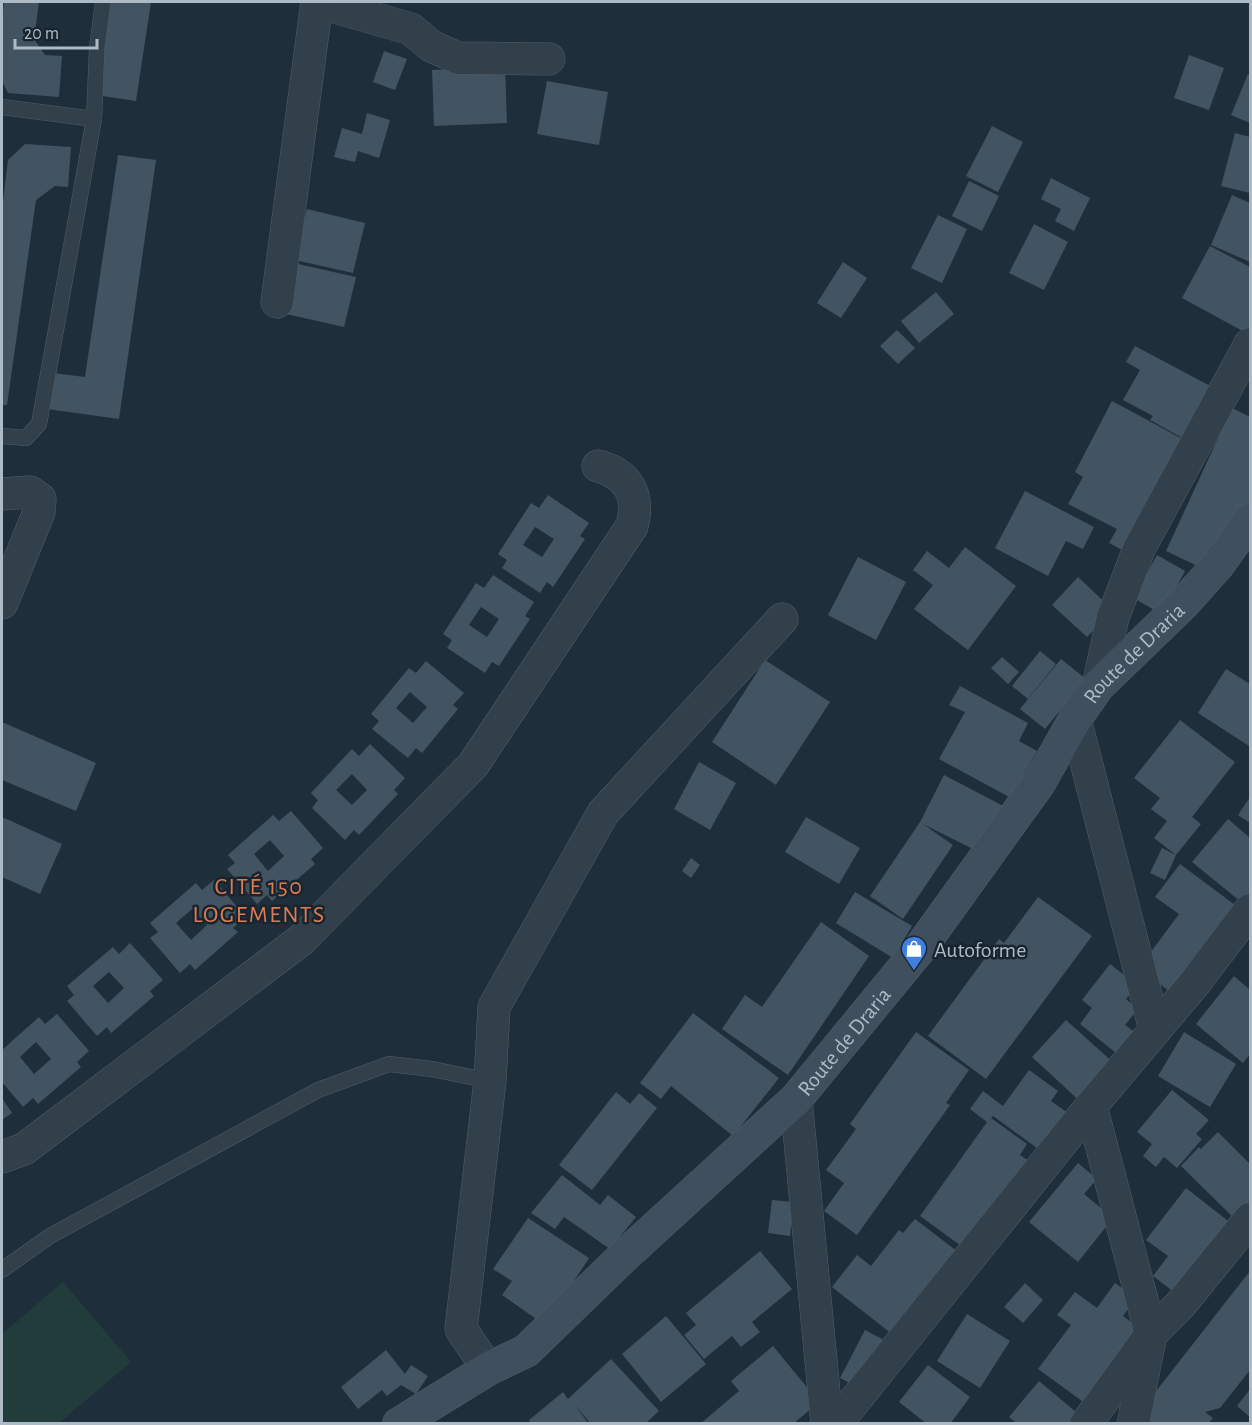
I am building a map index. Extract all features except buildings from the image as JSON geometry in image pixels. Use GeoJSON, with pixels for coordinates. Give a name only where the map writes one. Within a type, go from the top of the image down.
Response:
{"type":"FeatureCollection","features":[{"type":"Feature","properties":{"kind":"main road","name":"Route de Draria"},"geometry":{"type":"LineString","coordinates":[[399,1424],[488,1369],[526,1351],[621,1259],[796,1099],[921,947],[1039,783],[1075,719],[1098,686],[1184,603],[1218,565],[1251,520]]}},
{"type":"Feature","properties":{"kind":"street"},"geometry":{"type":"LineString","coordinates":[[277,302],[317,2],[411,29],[431,46],[458,58],[549,59]]}},
{"type":"Feature","properties":{"kind":"street"},"geometry":{"type":"LineString","coordinates":[[1098,686],[1113,617],[1139,549],[1251,344]]}},
{"type":"Feature","properties":{"kind":"street"},"geometry":{"type":"LineString","coordinates":[[2,1157],[24,1149],[301,940],[473,765],[632,526],[635,508],[631,490],[618,474],[598,466]]}},
{"type":"Feature","properties":{"kind":"street"},"geometry":{"type":"LineString","coordinates":[[2,494],[30,492],[40,499],[39,512],[2,603]]}},
{"type":"Feature","properties":{"kind":"street"},"geometry":{"type":"LineString","coordinates":[[488,1369],[461,1329],[490,1081],[494,1007],[603,813],[782,619]]}},
{"type":"Feature","properties":{"kind":"street"},"geometry":{"type":"LineString","coordinates":[[1075,719],[1155,1030]]}},
{"type":"Feature","properties":{"kind":"street"},"geometry":{"type":"LineString","coordinates":[[836,1424],[1091,1106],[1194,984],[1251,910]]}},
{"type":"Feature","properties":{"kind":"street"},"geometry":{"type":"LineString","coordinates":[[796,1099],[827,1424]]}},
{"type":"Feature","properties":{"kind":"street"},"geometry":{"type":"LineString","coordinates":[[1091,1106],[1151,1334],[1133,1424]]}},
{"type":"Feature","properties":{"kind":"street"},"geometry":{"type":"LineString","coordinates":[[1086,1424],[1151,1334],[1181,1304],[1251,1219]]}},
{"type":"Feature","properties":{"kind":"lane"},"geometry":{"type":"LineString","coordinates":[[2,436],[26,438],[39,424],[94,119],[97,48],[103,2]]}},
{"type":"Feature","properties":{"kind":"lane"},"geometry":{"type":"LineString","coordinates":[[2,107],[94,119]]}},
{"type":"Feature","properties":{"kind":"lane"},"geometry":{"type":"LineString","coordinates":[[2,1270],[50,1236],[318,1090],[389,1064],[432,1069],[490,1081]]}},
{"type":"Feature","properties":{"kind":"green space"},"geometry":{"type":"Polygon","coordinates":[[[63,1282],[131,1362],[59,1423],[2,1423],[2,1334],[63,1282]]]}},
{"type":"Feature","properties":{"kind":"place","name":"Autoforme"},"geometry":{"type":"Point","coordinates":[914,972]}},
{"type":"Feature","properties":{"kind":"district","name":"CITÉ 150 LOGEMENTS"},"geometry":{"type":"Point","coordinates":[259,900]}}]}
